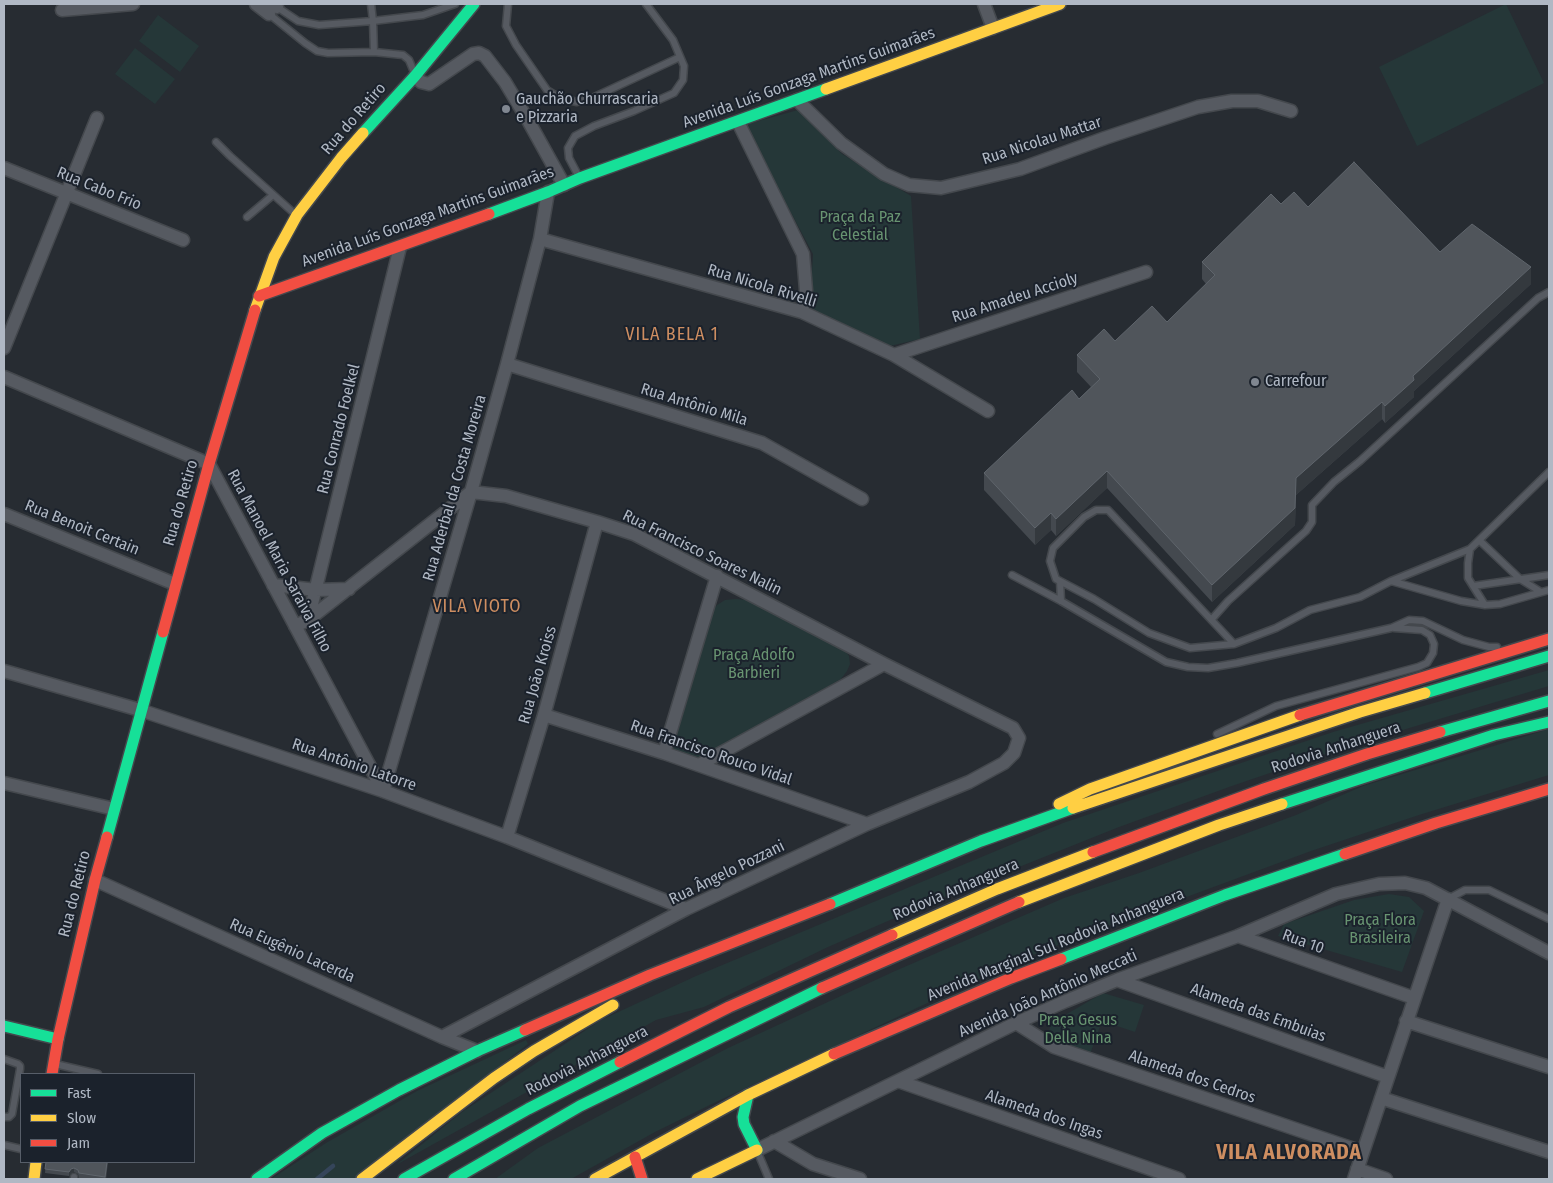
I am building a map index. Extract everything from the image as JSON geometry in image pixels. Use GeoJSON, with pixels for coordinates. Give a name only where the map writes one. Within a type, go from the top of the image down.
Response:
{"type":"FeatureCollection","features":[{"type":"Feature","properties":{"kind":"main road","name":"Rua do Retiro"},"geometry":{"type":"LineString","coordinates":[[53,1069],[58,1039],[95,880],[140,710],[209,464],[259,296],[274,258],[297,215],[340,158],[415,76],[474,4]]}},
{"type":"Feature","properties":{"kind":"main road","name":"Avenida Luís Gonzaga Martins Guimarães"},"geometry":{"type":"LineString","coordinates":[[259,296],[400,247],[548,192],[580,178],[1060,4]]}},
{"type":"Feature","properties":{"kind":"main road"},"geometry":{"type":"LineString","coordinates":[[257,1179],[322,1134],[399,1090],[477,1050],[650,975],[772,928],[981,841],[1090,789],[1181,755],[1345,700],[1549,639]]}},
{"type":"Feature","properties":{"kind":"main road"},"geometry":{"type":"LineString","coordinates":[[981,841],[1102,798],[1360,712],[1549,656]]}},
{"type":"Feature","properties":{"kind":"main road","name":"Rodovia Anhanguera"},"geometry":{"type":"LineString","coordinates":[[404,1179],[536,1104],[729,1007],[997,889],[1264,788],[1492,716],[1549,701]]}},
{"type":"Feature","properties":{"kind":"main road"},"geometry":{"type":"LineString","coordinates":[[454,1179],[580,1106],[632,1080],[813,992],[1008,906],[1219,825],[1494,735],[1549,722]]}},
{"type":"Feature","properties":{"kind":"main road","name":"Avenida Marginal Sul Rodovia Anhanguera"},"geometry":{"type":"LineString","coordinates":[[595,1179],[748,1095],[833,1055],[1011,978],[1225,895],[1436,823],[1549,789]]}},
{"type":"Feature","properties":{"kind":"main road"},"geometry":{"type":"LineString","coordinates":[[362,1179],[494,1078],[534,1051],[624,999],[772,928]]}},
{"type":"Feature","properties":{"kind":"main road"},"geometry":{"type":"LineString","coordinates":[[4,1026],[58,1039]]}},
{"type":"Feature","properties":{"kind":"main road"},"geometry":{"type":"LineString","coordinates":[[748,1095],[743,1117],[744,1124],[756,1150]]}},
{"type":"Feature","properties":{"kind":"main road","name":"Avenida João Antônio Meccati"},"geometry":{"type":"LineString","coordinates":[[697,1179],[756,1150]]}},
{"type":"Feature","properties":{"kind":"main road"},"geometry":{"type":"LineString","coordinates":[[635,1157],[642,1179]]}},
{"type":"Feature","properties":{"kind":"main road"},"geometry":{"type":"LineString","coordinates":[[34,1179],[36,1163]]}},
{"type":"Feature","properties":{"kind":"street"},"geometry":{"type":"LineString","coordinates":[[62,10],[133,4]]}},
{"type":"Feature","properties":{"kind":"street"},"geometry":{"type":"LineString","coordinates":[[256,4],[273,8]]}},
{"type":"Feature","properties":{"kind":"street"},"geometry":{"type":"LineString","coordinates":[[984,4],[993,28]]}},
{"type":"Feature","properties":{"kind":"street"},"geometry":{"type":"LineString","coordinates":[[415,76],[421,82],[429,84],[473,54],[485,56],[510,90],[564,185]]}},
{"type":"Feature","properties":{"kind":"street","name":"Rua Nicolau Mattar"},"geometry":{"type":"LineString","coordinates":[[797,100],[841,143],[884,174],[909,185],[941,188],[1020,169],[1198,107],[1232,101],[1258,101],[1291,111]]}},
{"type":"Feature","properties":{"kind":"street"},"geometry":{"type":"LineString","coordinates":[[4,348],[97,118]]}},
{"type":"Feature","properties":{"kind":"street"},"geometry":{"type":"LineString","coordinates":[[738,122],[803,254],[806,290],[802,312]]}},
{"type":"Feature","properties":{"kind":"street","name":"Rua Cabo Frio"},"geometry":{"type":"LineString","coordinates":[[4,168],[183,240]]}},
{"type":"Feature","properties":{"kind":"street","name":"Rua Aderbal da Costa Moreira"},"geometry":{"type":"LineString","coordinates":[[383,791],[507,364],[540,239],[548,192]]}},
{"type":"Feature","properties":{"kind":"street","name":"Rua Nicola Rivelli"},"geometry":{"type":"LineString","coordinates":[[540,239],[802,312],[894,355],[988,411]]}},
{"type":"Feature","properties":{"kind":"street","name":"Rua Conrado Foelkel"},"geometry":{"type":"LineString","coordinates":[[308,620],[400,247]]}},
{"type":"Feature","properties":{"kind":"street","name":"Rua Amadeu Accioly"},"geometry":{"type":"LineString","coordinates":[[894,355],[1146,272]]}},
{"type":"Feature","properties":{"kind":"street","name":"Rua Antônio Mila"},"geometry":{"type":"LineString","coordinates":[[507,364],[762,443],[862,499]]}},
{"type":"Feature","properties":{"kind":"street","name":"Rua Manoel Maria Saraiva Filho"},"geometry":{"type":"LineString","coordinates":[[4,377],[209,464],[383,791]]}},
{"type":"Feature","properties":{"kind":"street"},"geometry":{"type":"LineString","coordinates":[[295,626],[308,620],[471,492]]}},
{"type":"Feature","properties":{"kind":"street","name":"Rua Francisco Soares Nalin"},"geometry":{"type":"LineString","coordinates":[[471,492],[506,496],[634,534],[884,664],[1013,728],[1019,738]]}},
{"type":"Feature","properties":{"kind":"street","name":"Rua Benoit Certain"},"geometry":{"type":"LineString","coordinates":[[4,514],[175,584]]}},
{"type":"Feature","properties":{"kind":"street","name":"Rua João Kroiss"},"geometry":{"type":"LineString","coordinates":[[507,837],[544,714],[597,522]]}},
{"type":"Feature","properties":{"kind":"street"},"geometry":{"type":"LineString","coordinates":[[664,753],[718,576]]}},
{"type":"Feature","properties":{"kind":"street"},"geometry":{"type":"LineString","coordinates":[[273,584],[316,590],[348,589]]}},
{"type":"Feature","properties":{"kind":"street"},"geometry":{"type":"LineString","coordinates":[[699,765],[884,664]]}},
{"type":"Feature","properties":{"kind":"street","name":"Rua Antônio Latorre"},"geometry":{"type":"LineString","coordinates":[[4,671],[140,710],[383,791],[507,837],[686,910]]}},
{"type":"Feature","properties":{"kind":"street","name":"Rua Francisco Rouco Vidal"},"geometry":{"type":"LineString","coordinates":[[544,714],[664,753],[867,824]]}},
{"type":"Feature","properties":{"kind":"street","name":"Rua Ângelo Pozzani"},"geometry":{"type":"LineString","coordinates":[[442,1037],[686,910],[867,824],[969,782],[1004,763],[1014,753],[1019,738]]}},
{"type":"Feature","properties":{"kind":"street"},"geometry":{"type":"LineString","coordinates":[[4,783],[114,809]]}},
{"type":"Feature","properties":{"kind":"street","name":"Rua Eugênio Lacerda"},"geometry":{"type":"LineString","coordinates":[[95,880],[442,1037],[477,1050]]}},
{"type":"Feature","properties":{"kind":"street","name":"Avenida João Antônio Meccati"},"geometry":{"type":"LineString","coordinates":[[756,1150],[1016,1023],[1117,980],[1238,936],[1344,892],[1379,884],[1405,883],[1426,888],[1549,953]]}},
{"type":"Feature","properties":{"kind":"street"},"geometry":{"type":"LineString","coordinates":[[1386,1179],[1355,1174],[1448,899]]}},
{"type":"Feature","properties":{"kind":"street","name":"Rua 10"},"geometry":{"type":"LineString","coordinates":[[1238,936],[1414,998]]}},
{"type":"Feature","properties":{"kind":"street","name":"Alameda das Embuias"},"geometry":{"type":"LineString","coordinates":[[1117,980],[1388,1077]]}},
{"type":"Feature","properties":{"kind":"street"},"geometry":{"type":"LineString","coordinates":[[1406,1021],[1549,1067]]}},
{"type":"Feature","properties":{"kind":"street","name":"Alameda dos Cedros"},"geometry":{"type":"LineString","coordinates":[[1016,1023],[1054,1048],[1363,1152]]}},
{"type":"Feature","properties":{"kind":"street","name":"Alameda dos Ingas"},"geometry":{"type":"LineString","coordinates":[[898,1081],[1179,1179]]}},
{"type":"Feature","properties":{"kind":"street"},"geometry":{"type":"LineString","coordinates":[[1380,1098],[1549,1152]]}},
{"type":"Feature","properties":{"kind":"street"},"geometry":{"type":"LineString","coordinates":[[774,1141],[813,1164],[860,1179]]}},
{"type":"Feature","properties":{"kind":"lane"},"geometry":{"type":"LineString","coordinates":[[371,4],[374,52]]}},
{"type":"Feature","properties":{"kind":"lane"},"geometry":{"type":"LineString","coordinates":[[273,8],[298,21],[319,25],[373,22],[423,15],[455,4]]}},
{"type":"Feature","properties":{"kind":"lane"},"geometry":{"type":"LineString","coordinates":[[508,4],[506,26],[516,45],[547,90],[560,98],[577,102],[592,98],[680,56]]}},
{"type":"Feature","properties":{"kind":"lane"},"geometry":{"type":"LineString","coordinates":[[580,178],[569,158],[568,148],[575,136],[594,126],[674,94],[684,80],[684,66],[673,40],[646,4]]}},
{"type":"Feature","properties":{"kind":"lane"},"geometry":{"type":"LineString","coordinates":[[273,8],[305,44],[317,51],[337,53],[374,52],[403,55],[409,60],[415,76]]}},
{"type":"Feature","properties":{"kind":"lane"},"geometry":{"type":"LineString","coordinates":[[216,142],[297,215]]}},
{"type":"Feature","properties":{"kind":"lane"},"geometry":{"type":"LineString","coordinates":[[247,217],[273,195]]}},
{"type":"Feature","properties":{"kind":"lane"},"geometry":{"type":"LineString","coordinates":[[1212,619],[1228,601],[1306,531],[1312,522],[1312,505],[1334,482],[1360,461],[1538,298],[1549,292]]}},
{"type":"Feature","properties":{"kind":"lane"},"geometry":{"type":"LineString","coordinates":[[1234,644],[1108,510],[1096,510],[1084,517],[1053,548],[1050,561],[1056,579],[1094,598],[1149,633],[1190,648],[1234,644],[1276,628],[1310,610],[1360,596],[1391,581],[1470,549],[1549,472]]}},
{"type":"Feature","properties":{"kind":"lane"},"geometry":{"type":"LineString","coordinates":[[1480,540],[1520,579],[1541,592]]}},
{"type":"Feature","properties":{"kind":"lane"},"geometry":{"type":"LineString","coordinates":[[1470,549],[1468,578],[1485,606]]}},
{"type":"Feature","properties":{"kind":"lane"},"geometry":{"type":"LineString","coordinates":[[1012,575],[1166,662],[1188,667],[1208,668],[1237,663],[1390,628],[1409,620],[1422,622],[1463,640],[1488,647],[1524,646]]}},
{"type":"Feature","properties":{"kind":"lane"},"geometry":{"type":"LineString","coordinates":[[1473,586],[1549,575]]}},
{"type":"Feature","properties":{"kind":"lane"},"geometry":{"type":"LineString","coordinates":[[1060,581],[1061,601]]}},
{"type":"Feature","properties":{"kind":"lane"},"geometry":{"type":"LineString","coordinates":[[1391,581],[1485,606],[1500,604],[1549,590]]}},
{"type":"Feature","properties":{"kind":"lane"},"geometry":{"type":"LineString","coordinates":[[1181,755],[1229,728],[1276,706],[1428,663],[1433,653],[1434,644],[1430,635],[1422,630],[1390,628]]}},
{"type":"Feature","properties":{"kind":"lane"},"geometry":{"type":"LineString","coordinates":[[1448,899],[1465,890],[1489,890],[1549,919]]}},
{"type":"Feature","properties":{"kind":"lane"},"geometry":{"type":"LineString","coordinates":[[4,1058],[20,1066],[12,1114],[10,1118],[4,1117]]}},
{"type":"Feature","properties":{"kind":"lane"},"geometry":{"type":"LineString","coordinates":[[53,1069],[89,1073]]}},
{"type":"Feature","properties":{"kind":"lane"},"geometry":{"type":"LineString","coordinates":[[4,1145],[20,1149]]}},
{"type":"Feature","properties":{"kind":"lane"},"geometry":{"type":"LineString","coordinates":[[756,1150],[769,1179]]}},
{"type":"Feature","properties":{"kind":"green space"},"geometry":{"type":"Polygon","coordinates":[[[1506,4],[1544,83],[1417,146],[1379,67],[1506,4]]]}},
{"type":"Feature","properties":{"kind":"green space"},"geometry":{"type":"Polygon","coordinates":[[[158,15],[199,46],[180,72],[139,41],[158,15]]]}},
{"type":"Feature","properties":{"kind":"green space"},"geometry":{"type":"Polygon","coordinates":[[[135,48],[175,79],[155,104],[115,74],[135,48]]]}},
{"type":"Feature","properties":{"kind":"green space","name":"Praça da Paz Celestial"},"geometry":{"type":"Polygon","coordinates":[[[798,110],[842,154],[911,196],[920,339],[890,346],[810,308],[813,254],[744,125],[798,110]]]}},
{"type":"Feature","properties":{"kind":"green space","name":"Praça Adolfo Barbieri"},"geometry":{"type":"Polygon","coordinates":[[[725,600],[747,600],[842,647],[849,656],[850,664],[841,679],[698,762],[672,753],[712,611],[725,600]]]}},
{"type":"Feature","properties":{"kind":"green space"},"geometry":{"type":"Polygon","coordinates":[[[1549,670],[1549,686],[1343,748],[1119,827],[934,901],[828,947],[704,1007],[656,1020],[396,1165],[462,1112],[601,1020],[696,976],[1063,823],[1333,732],[1549,670]]]}},
{"type":"Feature","properties":{"kind":"green space"},"geometry":{"type":"Polygon","coordinates":[[[1549,729],[1549,775],[1311,851],[1015,962],[718,1101],[655,1132],[571,1179],[495,1179],[538,1148],[728,1048],[895,971],[1064,898],[1139,873],[1296,815],[1363,786],[1549,729]]]}},
{"type":"Feature","properties":{"kind":"green space","name":"Praça Flora Brasileira"},"geometry":{"type":"Polygon","coordinates":[[[1389,894],[1409,897],[1424,911],[1402,972],[1278,936],[1284,924],[1354,900],[1389,894]]]}},
{"type":"Feature","properties":{"kind":"green space","name":"Praça Gesus Della Nina"},"geometry":{"type":"Polygon","coordinates":[[[1103,993],[1144,1005],[1135,1032],[1102,1021],[1090,1054],[1048,1038],[1053,1022],[1103,993]]]}},
{"type":"Feature","properties":{"kind":"green space"},"geometry":{"type":"Polygon","coordinates":[[[526,1040],[528,1044],[354,1179],[271,1179],[326,1143],[417,1091],[526,1040]]]}},
{"type":"Feature","properties":{"kind":"building","name":"Carrefour"},"geometry":{"type":"Polygon","coordinates":[[[1354,162],[1440,252],[1472,224],[1531,267],[1413,376],[1414,380],[1385,406],[1382,402],[1296,478],[1295,508],[1212,585],[1107,471],[1056,519],[1051,513],[1035,528],[984,473],[1072,390],[1079,399],[1100,379],[1077,355],[1104,329],[1115,341],[1152,306],[1167,322],[1215,275],[1202,262],[1271,194],[1281,204],[1294,192],[1308,207],[1354,162]]]}},
{"type":"Feature","properties":{"kind":"building"},"geometry":{"type":"Polygon","coordinates":[[[46,1163],[107,1163],[105,1177],[79,1173],[74,1168],[69,1172],[45,1169],[46,1163]]]}},
{"type":"Feature","properties":{"kind":"waterway"},"geometry":{"type":"LineString","coordinates":[[317,1179],[333,1166]]}},
{"type":"Feature","properties":{"kind":"traffic: fast"},"geometry":{"type":"LineString","coordinates":[[363,133],[415,76],[474,4]]}},
{"type":"Feature","properties":{"kind":"traffic: fast"},"geometry":{"type":"LineString","coordinates":[[489,214],[580,178],[826,89]]}},
{"type":"Feature","properties":{"kind":"traffic: fast"},"geometry":{"type":"LineString","coordinates":[[107,837],[163,632]]}},
{"type":"Feature","properties":{"kind":"traffic: fast"},"geometry":{"type":"LineString","coordinates":[[1425,693],[1549,656]]}},
{"type":"Feature","properties":{"kind":"traffic: fast"},"geometry":{"type":"LineString","coordinates":[[1440,732],[1549,701]]}},
{"type":"Feature","properties":{"kind":"traffic: fast"},"geometry":{"type":"LineString","coordinates":[[1282,804],[1494,735],[1549,722]]}},
{"type":"Feature","properties":{"kind":"traffic: fast"},"geometry":{"type":"LineString","coordinates":[[830,904],[981,841],[1073,808]]}},
{"type":"Feature","properties":{"kind":"traffic: fast"},"geometry":{"type":"LineString","coordinates":[[1061,959],[1225,895],[1345,854]]}},
{"type":"Feature","properties":{"kind":"traffic: fast"},"geometry":{"type":"LineString","coordinates":[[454,1179],[580,1106],[822,988]]}},
{"type":"Feature","properties":{"kind":"traffic: fast"},"geometry":{"type":"LineString","coordinates":[[4,1026],[58,1039]]}},
{"type":"Feature","properties":{"kind":"traffic: fast"},"geometry":{"type":"LineString","coordinates":[[257,1179],[322,1133],[399,1090],[477,1051],[525,1030]]}},
{"type":"Feature","properties":{"kind":"traffic: fast"},"geometry":{"type":"LineString","coordinates":[[404,1179],[528,1109],[620,1062]]}},
{"type":"Feature","properties":{"kind":"traffic: fast"},"geometry":{"type":"LineString","coordinates":[[748,1095],[743,1117],[744,1124],[757,1150]]}},
{"type":"Feature","properties":{"kind":"traffic: slow"},"geometry":{"type":"LineString","coordinates":[[826,89],[1060,4]]}},
{"type":"Feature","properties":{"kind":"traffic: slow"},"geometry":{"type":"LineString","coordinates":[[255,310],[274,257],[297,215],[363,133]]}},
{"type":"Feature","properties":{"kind":"traffic: slow"},"geometry":{"type":"LineString","coordinates":[[1073,808],[1360,712],[1425,693]]}},
{"type":"Feature","properties":{"kind":"traffic: slow"},"geometry":{"type":"LineString","coordinates":[[1059,804],[1090,789],[1300,715]]}},
{"type":"Feature","properties":{"kind":"traffic: slow"},"geometry":{"type":"LineString","coordinates":[[1019,902],[1219,825],[1282,804]]}},
{"type":"Feature","properties":{"kind":"traffic: slow"},"geometry":{"type":"LineString","coordinates":[[892,935],[997,889],[1093,852]]}},
{"type":"Feature","properties":{"kind":"traffic: slow"},"geometry":{"type":"LineString","coordinates":[[362,1179],[494,1078],[534,1051],[613,1005]]}},
{"type":"Feature","properties":{"kind":"traffic: slow"},"geometry":{"type":"LineString","coordinates":[[595,1179],[748,1095],[834,1054]]}},
{"type":"Feature","properties":{"kind":"traffic: slow"},"geometry":{"type":"LineString","coordinates":[[697,1179],[757,1150]]}},
{"type":"Feature","properties":{"kind":"traffic: slow"},"geometry":{"type":"LineString","coordinates":[[34,1179],[36,1163]]}},
{"type":"Feature","properties":{"kind":"traffic: jam"},"geometry":{"type":"LineString","coordinates":[[259,296],[489,214]]}},
{"type":"Feature","properties":{"kind":"traffic: jam"},"geometry":{"type":"LineString","coordinates":[[163,632],[209,464],[255,310]]}},
{"type":"Feature","properties":{"kind":"traffic: jam"},"geometry":{"type":"LineString","coordinates":[[1300,715],[1549,639]]}},
{"type":"Feature","properties":{"kind":"traffic: jam"},"geometry":{"type":"LineString","coordinates":[[1093,852],[1264,789],[1367,754],[1440,732]]}},
{"type":"Feature","properties":{"kind":"traffic: jam"},"geometry":{"type":"LineString","coordinates":[[1345,854],[1436,823],[1549,789]]}},
{"type":"Feature","properties":{"kind":"traffic: jam"},"geometry":{"type":"LineString","coordinates":[[52,1073],[58,1039],[95,880],[107,837]]}},
{"type":"Feature","properties":{"kind":"traffic: jam"},"geometry":{"type":"LineString","coordinates":[[822,988],[1019,902]]}},
{"type":"Feature","properties":{"kind":"traffic: jam"},"geometry":{"type":"LineString","coordinates":[[525,1030],[650,975],[830,904]]}},
{"type":"Feature","properties":{"kind":"traffic: jam"},"geometry":{"type":"LineString","coordinates":[[620,1062],[729,1007],[892,935]]}},
{"type":"Feature","properties":{"kind":"traffic: jam"},"geometry":{"type":"LineString","coordinates":[[834,1054],[1011,978],[1061,959]]}},
{"type":"Feature","properties":{"kind":"traffic: jam"},"geometry":{"type":"LineString","coordinates":[[635,1157],[642,1179]]}},
{"type":"Feature","properties":{"kind":"place","name":"Gauchão Churrascaria e Pizzaria"},"geometry":{"type":"Point","coordinates":[506,109]}},
{"type":"Feature","properties":{"kind":"place","name":"Carrefour"},"geometry":{"type":"Point","coordinates":[1255,382]}},
{"type":"Feature","properties":{"kind":"district","name":"VILA BELA 1"},"geometry":{"type":"Point","coordinates":[672,335]}},
{"type":"Feature","properties":{"kind":"district","name":"VILA VIOTO"},"geometry":{"type":"Point","coordinates":[477,607]}},
{"type":"Feature","properties":{"kind":"district","name":"VILA ALVORADA"},"geometry":{"type":"Point","coordinates":[1289,1153]}}]}
